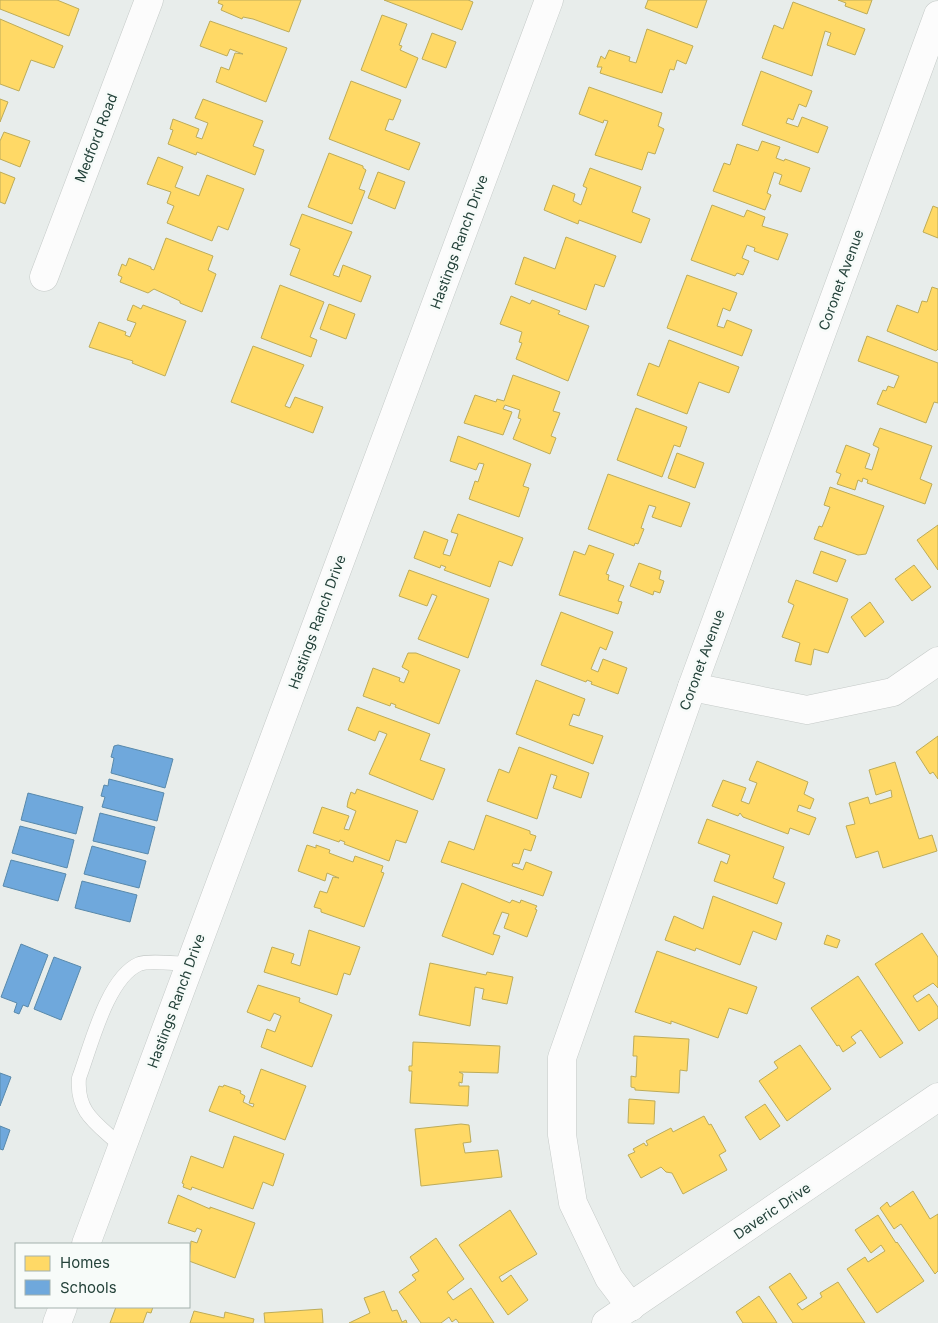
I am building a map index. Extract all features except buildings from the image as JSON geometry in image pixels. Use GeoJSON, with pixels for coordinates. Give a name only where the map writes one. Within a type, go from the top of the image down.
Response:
{"type":"FeatureCollection","features":[{"type":"Feature","properties":{"kind":"street","name":"Medford Road"},"geometry":{"type":"LineString","coordinates":[[44,277],[148,0]]}},
{"type":"Feature","properties":{"kind":"street","name":"Hastings Ranch Drive"},"geometry":{"type":"LineString","coordinates":[[86,1243],[549,0]]}},
{"type":"Feature","properties":{"kind":"street","name":"Coronet Avenue"},"geometry":{"type":"LineString","coordinates":[[631,1307],[609,1278],[573,1204],[562,1135],[562,1058],[692,687],[938,15]]}},
{"type":"Feature","properties":{"kind":"street"},"geometry":{"type":"LineString","coordinates":[[692,687],[807,710],[892,692],[938,661]]}},
{"type":"Feature","properties":{"kind":"street","name":"Daveric Drive"},"geometry":{"type":"LineString","coordinates":[[606,1323],[938,1097]]}},
{"type":"Feature","properties":{"kind":"street"},"geometry":{"type":"LineString","coordinates":[[58,1323],[64,1308]]}},
{"type":"Feature","properties":{"kind":"lane"},"geometry":{"type":"LineString","coordinates":[[122,1147],[84,1111],[78,1094],[79,1078],[113,988],[127,971],[141,963],[190,964]]}}]}
